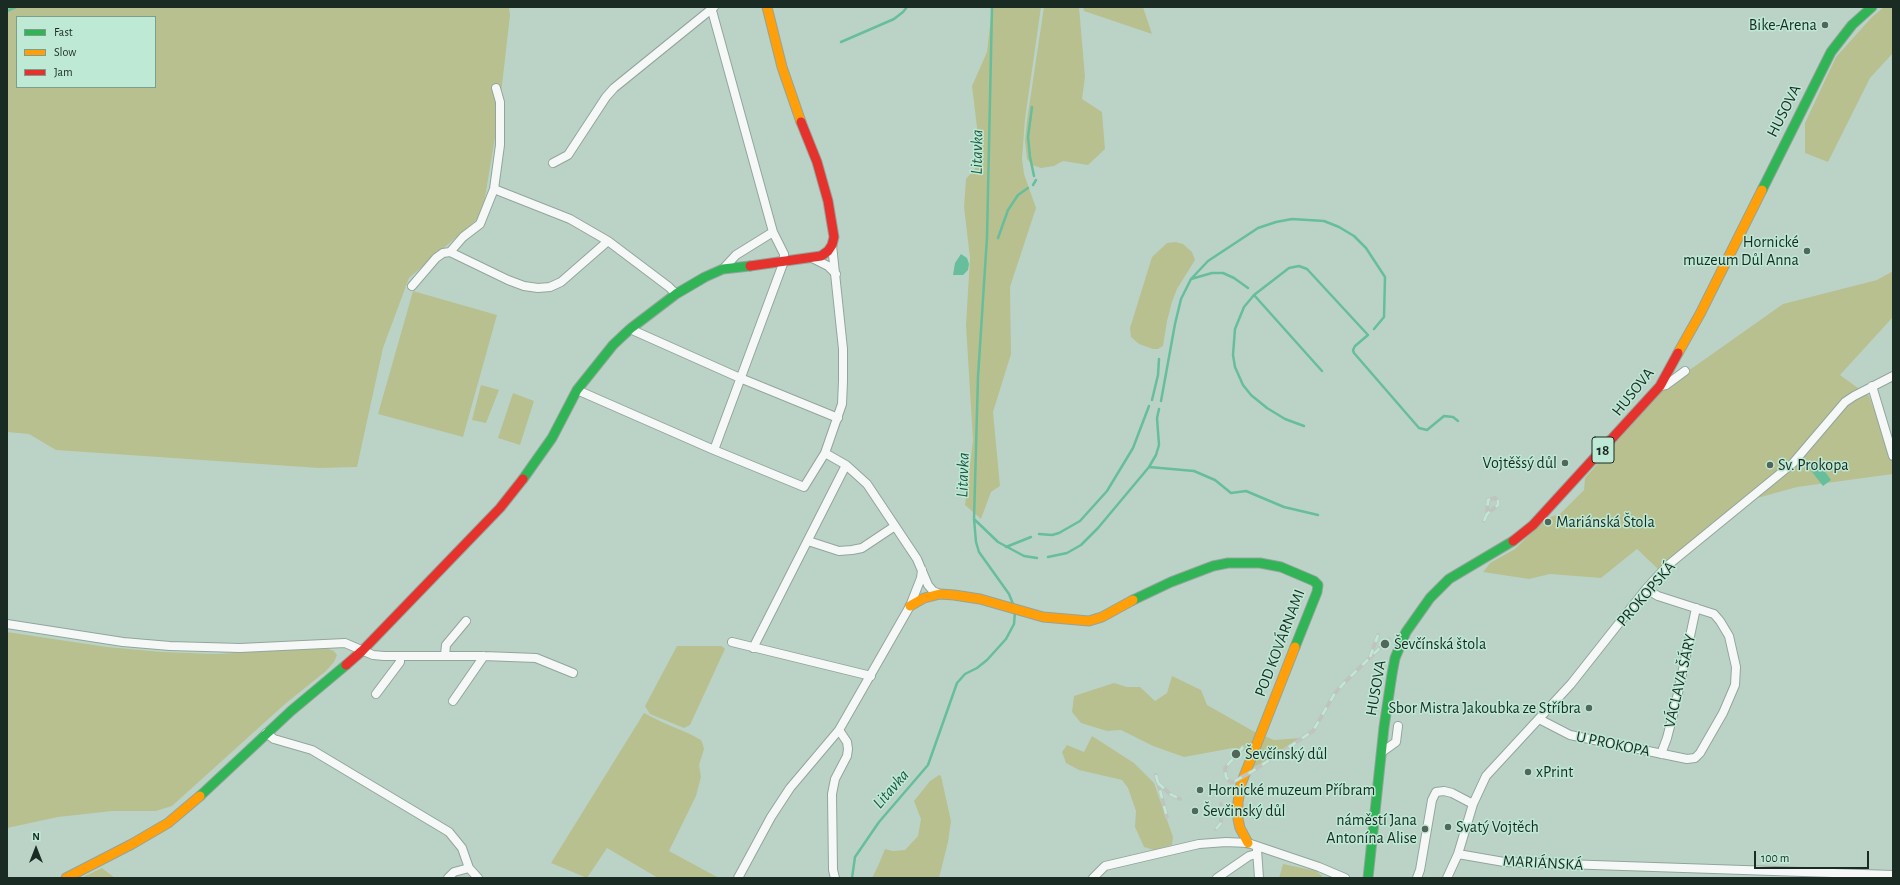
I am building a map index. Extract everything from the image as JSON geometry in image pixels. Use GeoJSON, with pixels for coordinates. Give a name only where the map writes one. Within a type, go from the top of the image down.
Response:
{"type":"FeatureCollection","features":[{"type":"Feature","properties":{"kind":"street"},"geometry":{"type":"LineString","coordinates":[[577,390],[714,450],[804,487],[825,453],[842,404],[843,349],[832,245],[833,224],[817,162],[782,67],[767,7]]}},
{"type":"Feature","properties":{"kind":"street","name":"HUSOVA"},"geometry":{"type":"LineString","coordinates":[[1368,878],[1382,752],[1395,658],[1406,632],[1423,606],[1449,578],[1512,542],[1533,525],[1660,386],[1700,314],[1831,52],[1852,25],[1872,7]]}},
{"type":"Feature","properties":{"kind":"street"},"geometry":{"type":"LineString","coordinates":[[553,163],[568,155],[606,97],[614,88],[713,8],[773,232],[784,254],[784,260],[714,450]]}},
{"type":"Feature","properties":{"kind":"street"},"geometry":{"type":"LineString","coordinates":[[450,252],[463,237],[480,224],[494,189],[500,145],[500,102],[496,88]]}},
{"type":"Feature","properties":{"kind":"street"},"geometry":{"type":"LineString","coordinates":[[494,189],[570,219],[608,241],[669,287],[676,294]]}},
{"type":"Feature","properties":{"kind":"street"},"geometry":{"type":"LineString","coordinates":[[723,269],[736,255],[773,232]]}},
{"type":"Feature","properties":{"kind":"street"},"geometry":{"type":"LineString","coordinates":[[412,286],[436,258],[443,253],[450,252],[508,280],[524,286],[538,288],[550,287],[561,282],[608,241]]}},
{"type":"Feature","properties":{"kind":"street"},"geometry":{"type":"LineString","coordinates":[[66,878],[132,844],[168,823],[198,798],[266,733],[362,651],[500,508],[528,474],[552,438],[577,390],[613,345],[630,329],[676,294],[705,277],[723,269],[784,260],[812,258],[821,256],[828,251],[832,245]]}},
{"type":"Feature","properties":{"kind":"street"},"geometry":{"type":"LineString","coordinates":[[812,258],[828,266],[836,274]]}},
{"type":"Feature","properties":{"kind":"street"},"geometry":{"type":"LineString","coordinates":[[630,329],[740,378],[838,418]]}},
{"type":"Feature","properties":{"kind":"street"},"geometry":{"type":"LineString","coordinates":[[1660,386],[1666,385],[1685,371]]}},
{"type":"Feature","properties":{"kind":"street","name":"PROKOPSKÁ"},"geometry":{"type":"LineString","coordinates":[[1447,878],[1458,854],[1473,804],[1491,770],[1571,684],[1646,589],[1667,566],[1792,463],[1845,402],[1872,386],[1893,376]]}},
{"type":"Feature","properties":{"kind":"street"},"geometry":{"type":"LineString","coordinates":[[1872,386],[1893,456]]}},
{"type":"Feature","properties":{"kind":"street"},"geometry":{"type":"LineString","coordinates":[[825,453],[846,465],[867,484],[922,568],[928,585],[933,591],[940,594]]}},
{"type":"Feature","properties":{"kind":"street"},"geometry":{"type":"LineString","coordinates":[[753,648],[846,465]]}},
{"type":"Feature","properties":{"kind":"street"},"geometry":{"type":"LineString","coordinates":[[808,540],[839,551],[852,550],[862,548],[895,526]]}},
{"type":"Feature","properties":{"kind":"street","name":"POD KOVÁRNAMI"},"geometry":{"type":"LineString","coordinates":[[940,594],[973,598],[1050,618],[1089,620],[1102,617],[1171,582],[1213,566],[1228,563],[1260,563],[1281,567],[1316,582],[1318,585],[1317,592],[1241,784],[1238,802],[1238,819],[1240,828],[1248,843]]}},
{"type":"Feature","properties":{"kind":"street"},"geometry":{"type":"LineString","coordinates":[[738,878],[771,817],[790,788],[839,730],[910,606],[921,578],[922,568]]}},
{"type":"Feature","properties":{"kind":"street"},"geometry":{"type":"LineString","coordinates":[[1646,589],[1658,596],[1696,608]]}},
{"type":"Feature","properties":{"kind":"street"},"geometry":{"type":"LineString","coordinates":[[910,606],[924,598],[940,594]]}},
{"type":"Feature","properties":{"kind":"street","name":"VÁCLAVA ŠÁRY"},"geometry":{"type":"LineString","coordinates":[[1660,754],[1667,738],[1675,707],[1696,608]]}},
{"type":"Feature","properties":{"kind":"street","name":"U PROKOPA"},"geometry":{"type":"LineString","coordinates":[[1539,719],[1570,735],[1691,759],[1700,753],[1719,720],[1735,685],[1736,667],[1729,636],[1720,621],[1714,614],[1696,608]]}},
{"type":"Feature","properties":{"kind":"street"},"geometry":{"type":"LineString","coordinates":[[445,655],[446,645],[466,621]]}},
{"type":"Feature","properties":{"kind":"street"},"geometry":{"type":"LineString","coordinates":[[7,624],[123,642],[170,646],[240,648],[313,646],[339,643],[351,645],[362,651],[373,654],[400,656],[445,655],[536,658],[573,673]]}},
{"type":"Feature","properties":{"kind":"street"},"geometry":{"type":"LineString","coordinates":[[732,642],[871,676]]}},
{"type":"Feature","properties":{"kind":"street"},"geometry":{"type":"LineString","coordinates":[[376,694],[400,662],[400,656]]}},
{"type":"Feature","properties":{"kind":"street"},"geometry":{"type":"LineString","coordinates":[[454,701],[484,656]]}},
{"type":"Feature","properties":{"kind":"street","name":"HUSOVA"},"geometry":{"type":"LineString","coordinates":[[1382,752],[1396,742],[1398,726]]}},
{"type":"Feature","properties":{"kind":"street"},"geometry":{"type":"LineString","coordinates":[[833,875],[832,794],[835,779],[847,756],[848,749],[847,742],[839,730]]}},
{"type":"Feature","properties":{"kind":"street"},"geometry":{"type":"LineString","coordinates":[[266,733],[274,739],[312,750],[449,832],[462,848],[469,868],[478,878]]}},
{"type":"Feature","properties":{"kind":"street"},"geometry":{"type":"LineString","coordinates":[[1416,878],[1420,870],[1432,800],[1436,792],[1444,791],[1452,793],[1473,804]]}},
{"type":"Feature","properties":{"kind":"street"},"geometry":{"type":"LineString","coordinates":[[1093,878],[1106,866],[1166,850],[1199,844],[1248,843],[1256,851],[1319,867],[1342,878]]}},
{"type":"Feature","properties":{"kind":"street"},"geometry":{"type":"LineString","coordinates":[[1217,878],[1256,851]]}},
{"type":"Feature","properties":{"kind":"street"},"geometry":{"type":"LineString","coordinates":[[1256,851],[1259,878]]}},
{"type":"Feature","properties":{"kind":"street","name":"MARIÁNSKÁ"},"geometry":{"type":"LineString","coordinates":[[1458,854],[1504,862],[1893,875]]}},
{"type":"Feature","properties":{"kind":"street"},"geometry":{"type":"LineString","coordinates":[[448,878],[454,872],[469,868]]}},
{"type":"Feature","properties":{"kind":"shaded area"},"geometry":{"type":"Polygon","coordinates":[[[7,7],[509,7],[510,15],[498,120],[482,215],[409,278],[383,348],[357,467],[319,468],[56,450],[29,434],[7,432],[7,7]]]}},
{"type":"Feature","properties":{"kind":"shaded area"},"geometry":{"type":"Polygon","coordinates":[[[992,7],[1041,7],[1025,119],[1022,159],[1024,174],[1036,208],[1010,287],[1011,354],[993,412],[1000,486],[991,492],[981,519],[965,505],[973,440],[966,325],[970,258],[964,207],[966,179],[981,161],[972,86],[987,52],[992,7]]]}},
{"type":"Feature","properties":{"kind":"shaded area"},"geometry":{"type":"Polygon","coordinates":[[[1044,7],[1079,7],[1085,77],[1082,99],[1102,112],[1105,149],[1088,165],[1063,161],[1054,166],[1041,168],[1032,165],[1027,159],[1025,141],[1027,120],[1044,7]]]}},
{"type":"Feature","properties":{"kind":"shaded area"},"geometry":{"type":"Polygon","coordinates":[[[1083,7],[1143,7],[1152,34],[1084,11],[1083,7]]]}},
{"type":"Feature","properties":{"kind":"shaded area"},"geometry":{"type":"Polygon","coordinates":[[[1884,7],[1893,7],[1893,53],[1870,78],[1828,162],[1805,153],[1805,123],[1836,57],[1872,17],[1884,7]]]}},
{"type":"Feature","properties":{"kind":"shaded area"},"geometry":{"type":"Polygon","coordinates":[[[1176,242],[1183,244],[1192,252],[1195,260],[1177,289],[1172,302],[1163,346],[1158,349],[1153,349],[1139,344],[1131,337],[1130,328],[1152,257],[1167,243],[1176,242]]]}},
{"type":"Feature","properties":{"kind":"shaded area"},"geometry":{"type":"Polygon","coordinates":[[[961,254],[967,258],[969,264],[968,270],[963,275],[953,275],[955,263],[961,254]]]}},
{"type":"Feature","properties":{"kind":"shaded area"},"geometry":{"type":"Polygon","coordinates":[[[1893,271],[1893,317],[1840,375],[1869,396],[1893,458],[1893,474],[1797,487],[1750,500],[1658,569],[1637,549],[1601,578],[1550,574],[1529,579],[1483,572],[1490,563],[1515,549],[1537,527],[1550,517],[1560,514],[1584,490],[1585,478],[1664,388],[1783,304],[1877,280],[1893,271]]]}},
{"type":"Feature","properties":{"kind":"shaded area"},"geometry":{"type":"Polygon","coordinates":[[[413,291],[497,315],[463,437],[378,414],[413,291]]]}},
{"type":"Feature","properties":{"kind":"shaded area"},"geometry":{"type":"Polygon","coordinates":[[[481,385],[499,390],[486,423],[472,420],[481,385]]]}},
{"type":"Feature","properties":{"kind":"shaded area"},"geometry":{"type":"Polygon","coordinates":[[[513,393],[534,401],[520,445],[498,438],[513,393]]]}},
{"type":"Feature","properties":{"kind":"shaded area"},"geometry":{"type":"Polygon","coordinates":[[[1818,462],[1831,480],[1823,486],[1809,468],[1818,462]]]}},
{"type":"Feature","properties":{"kind":"shaded area"},"geometry":{"type":"Polygon","coordinates":[[[7,632],[107,647],[162,652],[216,654],[326,648],[334,651],[337,655],[334,662],[326,671],[285,704],[172,806],[156,811],[112,811],[58,817],[7,828],[7,632]]]}},
{"type":"Feature","properties":{"kind":"shaded area"},"geometry":{"type":"Polygon","coordinates":[[[677,646],[722,646],[725,649],[690,725],[684,728],[650,714],[645,706],[677,646]]]}},
{"type":"Feature","properties":{"kind":"shaded area"},"geometry":{"type":"Polygon","coordinates":[[[1172,676],[1201,690],[1207,705],[1253,731],[1274,740],[1301,738],[1271,758],[1247,771],[1247,751],[1233,748],[1184,757],[1153,746],[1121,730],[1107,731],[1081,723],[1072,712],[1074,696],[1114,683],[1127,687],[1140,687],[1155,701],[1167,693],[1172,676]]]}},
{"type":"Feature","properties":{"kind":"shaded area"},"geometry":{"type":"Polygon","coordinates":[[[644,713],[701,740],[704,749],[699,765],[701,777],[696,796],[669,851],[719,878],[658,878],[607,848],[587,878],[551,863],[644,713]]]}},
{"type":"Feature","properties":{"kind":"shaded area"},"geometry":{"type":"Polygon","coordinates":[[[1092,736],[1134,763],[1154,783],[1173,837],[1172,845],[1154,850],[1144,847],[1135,827],[1136,811],[1128,788],[1122,780],[1079,770],[1066,763],[1062,752],[1067,745],[1084,752],[1092,736]]]}},
{"type":"Feature","properties":{"kind":"shaded area"},"geometry":{"type":"Polygon","coordinates":[[[939,775],[941,776],[951,821],[948,842],[939,878],[872,878],[885,849],[893,851],[905,850],[918,836],[921,819],[914,801],[930,781],[939,775]]]}},
{"type":"Feature","properties":{"kind":"shaded area"},"geometry":{"type":"Polygon","coordinates":[[[1283,864],[1316,871],[1322,876],[1322,878],[1279,878],[1283,864]]]}},
{"type":"Feature","properties":{"kind":"shaded area"},"geometry":{"type":"Polygon","coordinates":[[[102,868],[115,878],[82,878],[85,876],[102,868]]]}},
{"type":"Feature","properties":{"kind":"waterway"},"geometry":{"type":"LineString","coordinates":[[7,11],[16,7]]}},
{"type":"Feature","properties":{"kind":"waterway"},"geometry":{"type":"LineString","coordinates":[[841,42],[894,19],[907,7]]}},
{"type":"Feature","properties":{"kind":"waterway","name":"Litavka"},"geometry":{"type":"LineString","coordinates":[[992,7],[987,237],[978,377],[974,519],[976,542],[979,552],[1009,594],[1013,604]]}},
{"type":"Feature","properties":{"kind":"waterway"},"geometry":{"type":"LineString","coordinates":[[1032,107],[1028,137],[1034,176]]}},
{"type":"Feature","properties":{"kind":"waterway"},"geometry":{"type":"LineString","coordinates":[[1033,185],[1036,180]]}},
{"type":"Feature","properties":{"kind":"waterway"},"geometry":{"type":"LineString","coordinates":[[998,238],[1008,210],[1018,195],[1028,188]]}},
{"type":"Feature","properties":{"kind":"waterway"},"geometry":{"type":"LineString","coordinates":[[1191,279],[1208,261],[1258,228],[1292,219],[1324,221],[1339,227],[1354,236],[1366,248],[1385,277],[1384,317],[1374,329]]}},
{"type":"Feature","properties":{"kind":"waterway"},"geometry":{"type":"LineString","coordinates":[[1304,426],[1285,419],[1267,408],[1251,395],[1243,385],[1235,367],[1233,355],[1235,329],[1244,307],[1254,295],[1289,268],[1299,266],[1307,269],[1368,335],[1355,346],[1353,350],[1354,353],[1419,428],[1427,430],[1444,416],[1453,417],[1458,421]]}},
{"type":"Feature","properties":{"kind":"waterway"},"geometry":{"type":"LineString","coordinates":[[1161,401],[1181,299],[1191,279],[1212,273],[1223,273],[1234,278],[1248,288]]}},
{"type":"Feature","properties":{"kind":"waterway"},"geometry":{"type":"LineString","coordinates":[[1254,295],[1322,371]]}},
{"type":"Feature","properties":{"kind":"waterway"},"geometry":{"type":"LineString","coordinates":[[1152,400],[1158,375],[1159,359]]}},
{"type":"Feature","properties":{"kind":"waterway"},"geometry":{"type":"LineString","coordinates":[[1039,534],[1052,535],[1059,533],[1080,521],[1107,491],[1133,448],[1149,406]]}},
{"type":"Feature","properties":{"kind":"waterway"},"geometry":{"type":"LineString","coordinates":[[1048,557],[1067,553],[1081,545],[1098,528],[1149,467],[1156,455],[1159,445],[1157,418],[1159,409]]}},
{"type":"Feature","properties":{"kind":"waterway"},"geometry":{"type":"LineString","coordinates":[[1149,467],[1194,471],[1215,480],[1231,493],[1246,491],[1284,507],[1318,515]]}},
{"type":"Feature","properties":{"kind":"waterway"},"geometry":{"type":"LineString","coordinates":[[974,519],[998,542],[1024,556],[1037,558]]}},
{"type":"Feature","properties":{"kind":"waterway"},"geometry":{"type":"LineString","coordinates":[[1006,547],[1031,537]]}},
{"type":"Feature","properties":{"kind":"waterway","name":"Litavka"},"geometry":{"type":"LineString","coordinates":[[852,878],[855,857],[879,822],[928,765],[957,683],[965,674],[977,668],[987,660],[1006,639],[1014,624],[1015,612]]}},
{"type":"Feature","properties":{"kind":"railway"},"geometry":{"type":"LineString","coordinates":[[1484,521],[1487,514],[1488,500],[1495,498],[1498,501],[1498,505],[1487,514]]}},
{"type":"Feature","properties":{"kind":"railway"},"geometry":{"type":"LineString","coordinates":[[1370,657],[1378,635]]}},
{"type":"Feature","properties":{"kind":"railway"},"geometry":{"type":"LineString","coordinates":[[1243,747],[1225,768],[1226,777],[1230,782],[1233,782],[1253,771],[1313,731],[1335,693],[1389,639]]}},
{"type":"Feature","properties":{"kind":"railway"},"geometry":{"type":"LineString","coordinates":[[1156,775],[1167,817]]}},
{"type":"Feature","properties":{"kind":"railway"},"geometry":{"type":"LineString","coordinates":[[1158,783],[1170,794],[1180,799]]}},
{"type":"Feature","properties":{"kind":"railway"},"geometry":{"type":"LineString","coordinates":[[1216,829],[1221,823],[1221,804]]}},
{"type":"Feature","properties":{"kind":"traffic: fast"},"geometry":{"type":"LineString","coordinates":[[1762,190],[1831,52],[1852,25],[1872,7]]}},
{"type":"Feature","properties":{"kind":"traffic: fast"},"geometry":{"type":"LineString","coordinates":[[523,479],[552,438],[577,390],[613,345],[630,329],[676,294],[705,277],[723,269],[750,266]]}},
{"type":"Feature","properties":{"kind":"traffic: fast"},"geometry":{"type":"LineString","coordinates":[[1368,878],[1384,727],[1392,674],[1395,658],[1406,632],[1430,598],[1449,579],[1513,541]]}},
{"type":"Feature","properties":{"kind":"traffic: fast"},"geometry":{"type":"LineString","coordinates":[[1133,600],[1171,582],[1213,566],[1228,563],[1260,563],[1281,567],[1314,581],[1318,585],[1317,592],[1295,647]]}},
{"type":"Feature","properties":{"kind":"traffic: fast"},"geometry":{"type":"LineString","coordinates":[[200,796],[291,711],[346,665]]}},
{"type":"Feature","properties":{"kind":"traffic: slow"},"geometry":{"type":"LineString","coordinates":[[767,7],[782,67],[801,122]]}},
{"type":"Feature","properties":{"kind":"traffic: slow"},"geometry":{"type":"LineString","coordinates":[[1678,353],[1700,314],[1762,190]]}},
{"type":"Feature","properties":{"kind":"traffic: slow"},"geometry":{"type":"LineString","coordinates":[[910,606],[924,598],[940,594],[954,595],[980,599],[1043,617],[1089,621],[1102,617],[1133,600]]}},
{"type":"Feature","properties":{"kind":"traffic: slow"},"geometry":{"type":"LineString","coordinates":[[1248,843],[1240,828],[1238,819],[1238,802],[1241,784],[1295,647]]}},
{"type":"Feature","properties":{"kind":"traffic: slow"},"geometry":{"type":"LineString","coordinates":[[66,878],[132,844],[168,823],[200,796]]}},
{"type":"Feature","properties":{"kind":"traffic: jam"},"geometry":{"type":"LineString","coordinates":[[750,266],[821,256],[828,251],[832,245],[834,237],[828,201],[817,162],[801,122]]}},
{"type":"Feature","properties":{"kind":"traffic: jam"},"geometry":{"type":"LineString","coordinates":[[1513,541],[1533,525],[1660,386],[1678,353]]}},
{"type":"Feature","properties":{"kind":"traffic: jam"},"geometry":{"type":"LineString","coordinates":[[346,665],[362,651],[500,508],[523,479]]}},
{"type":"Feature","properties":{"kind":"place","name":"Bike-Arena"},"geometry":{"type":"Point","coordinates":[1825,25]}},
{"type":"Feature","properties":{"kind":"place","name":"Hornické muzeum Důl Anna"},"geometry":{"type":"Point","coordinates":[1807,251]}},
{"type":"Feature","properties":{"kind":"place","name":"Vojtěšsý důl"},"geometry":{"type":"Point","coordinates":[1565,463]}},
{"type":"Feature","properties":{"kind":"place","name":"Sv. Prokopa"},"geometry":{"type":"Point","coordinates":[1770,465]}},
{"type":"Feature","properties":{"kind":"place","name":"Mariánská Štola"},"geometry":{"type":"Point","coordinates":[1548,522]}},
{"type":"Feature","properties":{"kind":"place","name":"Ševčínská štola"},"geometry":{"type":"Point","coordinates":[1385,644]}},
{"type":"Feature","properties":{"kind":"place","name":"Sbor Mistra Jakoubka ze Stříbra"},"geometry":{"type":"Point","coordinates":[1589,708]}},
{"type":"Feature","properties":{"kind":"place","name":"Ševčínský důl"},"geometry":{"type":"Point","coordinates":[1236,754]}},
{"type":"Feature","properties":{"kind":"place","name":"xPrint"},"geometry":{"type":"Point","coordinates":[1528,772]}},
{"type":"Feature","properties":{"kind":"place","name":"Hornické muzeum Příbram"},"geometry":{"type":"Point","coordinates":[1200,790]}},
{"type":"Feature","properties":{"kind":"place","name":"Ševčinský důl"},"geometry":{"type":"Point","coordinates":[1195,811]}},
{"type":"Feature","properties":{"kind":"place","name":"Svatý Vojtěch"},"geometry":{"type":"Point","coordinates":[1448,827]}},
{"type":"Feature","properties":{"kind":"place","name":"náměstí Jana Antonína Alise"},"geometry":{"type":"Point","coordinates":[1425,829]}}]}
